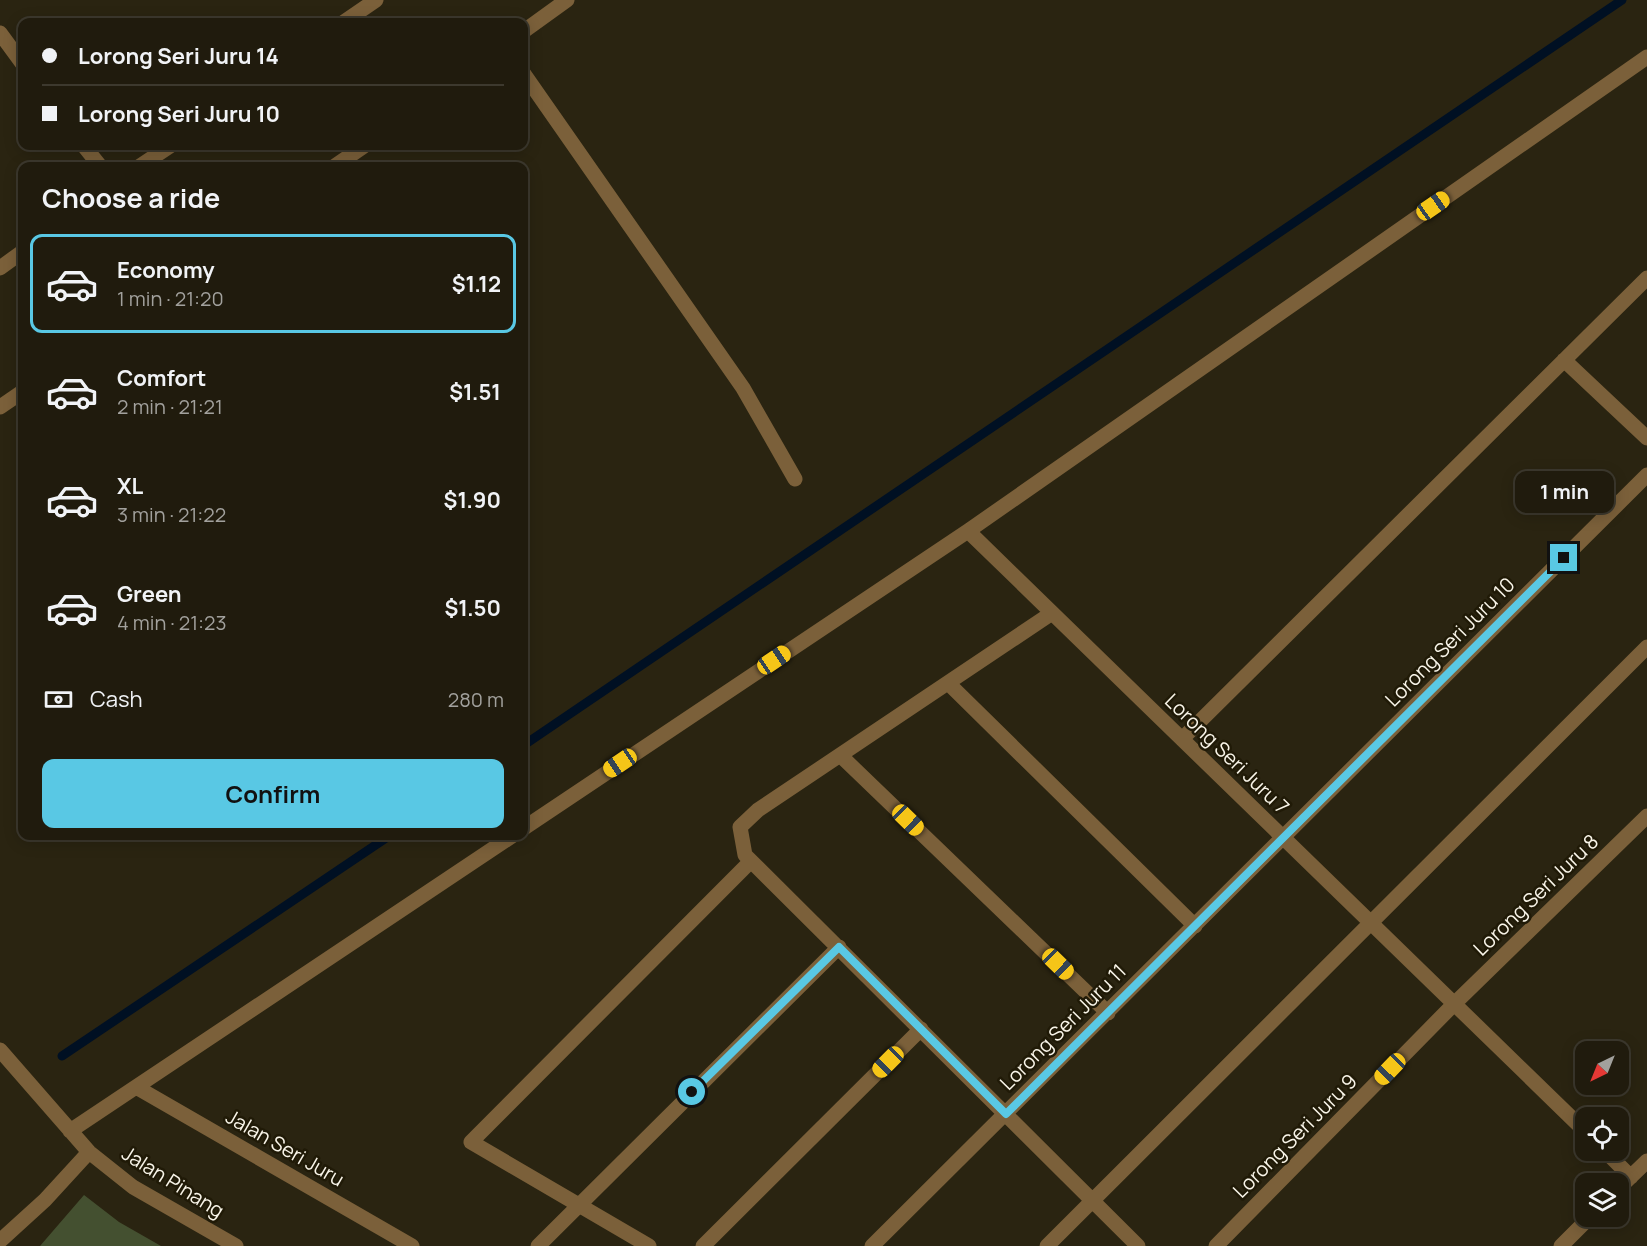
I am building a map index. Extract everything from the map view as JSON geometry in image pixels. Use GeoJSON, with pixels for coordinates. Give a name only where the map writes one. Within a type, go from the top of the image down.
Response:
{"type":"FeatureCollection","features":[{"type":"Feature","properties":{"kind":"street"},"geometry":{"type":"LineString","coordinates":[[350,18],[376,0]]}},
{"type":"Feature","properties":{"kind":"street"},"geometry":{"type":"LineString","coordinates":[[528,28],[562,2]]}},
{"type":"Feature","properties":{"kind":"street"},"geometry":{"type":"LineString","coordinates":[[0,33],[18,58]]}},
{"type":"Feature","properties":{"kind":"street"},"geometry":{"type":"LineString","coordinates":[[528,825],[968,531],[1647,57]]}},
{"type":"Feature","properties":{"kind":"street"},"geometry":{"type":"LineString","coordinates":[[528,80],[743,388],[795,479]]}},
{"type":"Feature","properties":{"kind":"street"},"geometry":{"type":"LineString","coordinates":[[87,150],[97,162]]}},
{"type":"Feature","properties":{"kind":"street"},"geometry":{"type":"LineString","coordinates":[[146,162],[164,150]]}},
{"type":"Feature","properties":{"kind":"street"},"geometry":{"type":"LineString","coordinates":[[341,162],[358,150]]}},
{"type":"Feature","properties":{"kind":"street"},"geometry":{"type":"LineString","coordinates":[[0,268],[18,255]]}},
{"type":"Feature","properties":{"kind":"street"},"geometry":{"type":"LineString","coordinates":[[1182,739],[1647,278]]}},
{"type":"Feature","properties":{"kind":"street"},"geometry":{"type":"LineString","coordinates":[[1564,360],[1647,438]]}},
{"type":"Feature","properties":{"kind":"street"},"geometry":{"type":"LineString","coordinates":[[0,407],[18,395]]}},
{"type":"Feature","properties":{"kind":"street","name":"Lorong Seri Juru 10"},"geometry":{"type":"LineString","coordinates":[[1283,838],[1647,475]]}},
{"type":"Feature","properties":{"kind":"street","name":"Lorong Seri Juru 7"},"geometry":{"type":"LineString","coordinates":[[968,531],[1575,1121]]}},
{"type":"Feature","properties":{"kind":"street"},"geometry":{"type":"LineString","coordinates":[[1052,613],[758,810],[740,827],[745,855],[1138,1246]]}},
{"type":"Feature","properties":{"kind":"street"},"geometry":{"type":"LineString","coordinates":[[1047,1246],[1647,647]]}},
{"type":"Feature","properties":{"kind":"street"},"geometry":{"type":"LineString","coordinates":[[948,683],[1195,926]]}},
{"type":"Feature","properties":{"kind":"street"},"geometry":{"type":"LineString","coordinates":[[841,756],[1108,1013]]}},
{"type":"Feature","properties":{"kind":"street","name":"Lorong Seri Juru 8"},"geometry":{"type":"LineString","coordinates":[[1454,1004],[1647,816]]}},
{"type":"Feature","properties":{"kind":"street","name":"Lorong Seri Juru 11"},"geometry":{"type":"LineString","coordinates":[[872,1246],[1283,838]]}},
{"type":"Feature","properties":{"kind":"street"},"geometry":{"type":"LineString","coordinates":[[70,1131],[506,840]]}},
{"type":"Feature","properties":{"kind":"street"},"geometry":{"type":"LineString","coordinates":[[649,1246],[471,1142],[751,861]]}},
{"type":"Feature","properties":{"kind":"street"},"geometry":{"type":"LineString","coordinates":[[538,1246],[839,947]]}},
{"type":"Feature","properties":{"kind":"street","name":"Lorong Seri Juru 9"},"geometry":{"type":"LineString","coordinates":[[1216,1246],[1454,1004]]}},
{"type":"Feature","properties":{"kind":"street"},"geometry":{"type":"LineString","coordinates":[[703,1246],[921,1029]]}},
{"type":"Feature","properties":{"kind":"street","name":"Jalan Pinang"},"geometry":{"type":"LineString","coordinates":[[0,1050],[88,1152],[132,1187],[236,1246]]}},
{"type":"Feature","properties":{"kind":"street","name":"Jalan Seri Juru"},"geometry":{"type":"LineString","coordinates":[[136,1087],[412,1246]]}},
{"type":"Feature","properties":{"kind":"street"},"geometry":{"type":"LineString","coordinates":[[0,1241],[45,1200],[88,1152]]}},
{"type":"Feature","properties":{"kind":"street"},"geometry":{"type":"LineString","coordinates":[[1615,1161],[1631,1177],[1647,1161]]}},
{"type":"Feature","properties":{"kind":"street"},"geometry":{"type":"LineString","coordinates":[[1562,1246],[1580,1227]]}},
{"type":"Feature","properties":{"kind":"green space"},"geometry":{"type":"Polygon","coordinates":[[[84,1195],[119,1222],[161,1246],[40,1246],[84,1195]]]}},
{"type":"Feature","properties":{"kind":"waterway"},"geometry":{"type":"LineString","coordinates":[[528,742],[1622,0]]}},
{"type":"Feature","properties":{"kind":"waterway"},"geometry":{"type":"LineString","coordinates":[[62,1056],[383,840]]}},
{"type":"Feature","properties":{"kind":"route"},"geometry":{"type":"LineString","coordinates":[[692,1092],[839,947],[1006,1114],[1564,558]]}}]}
